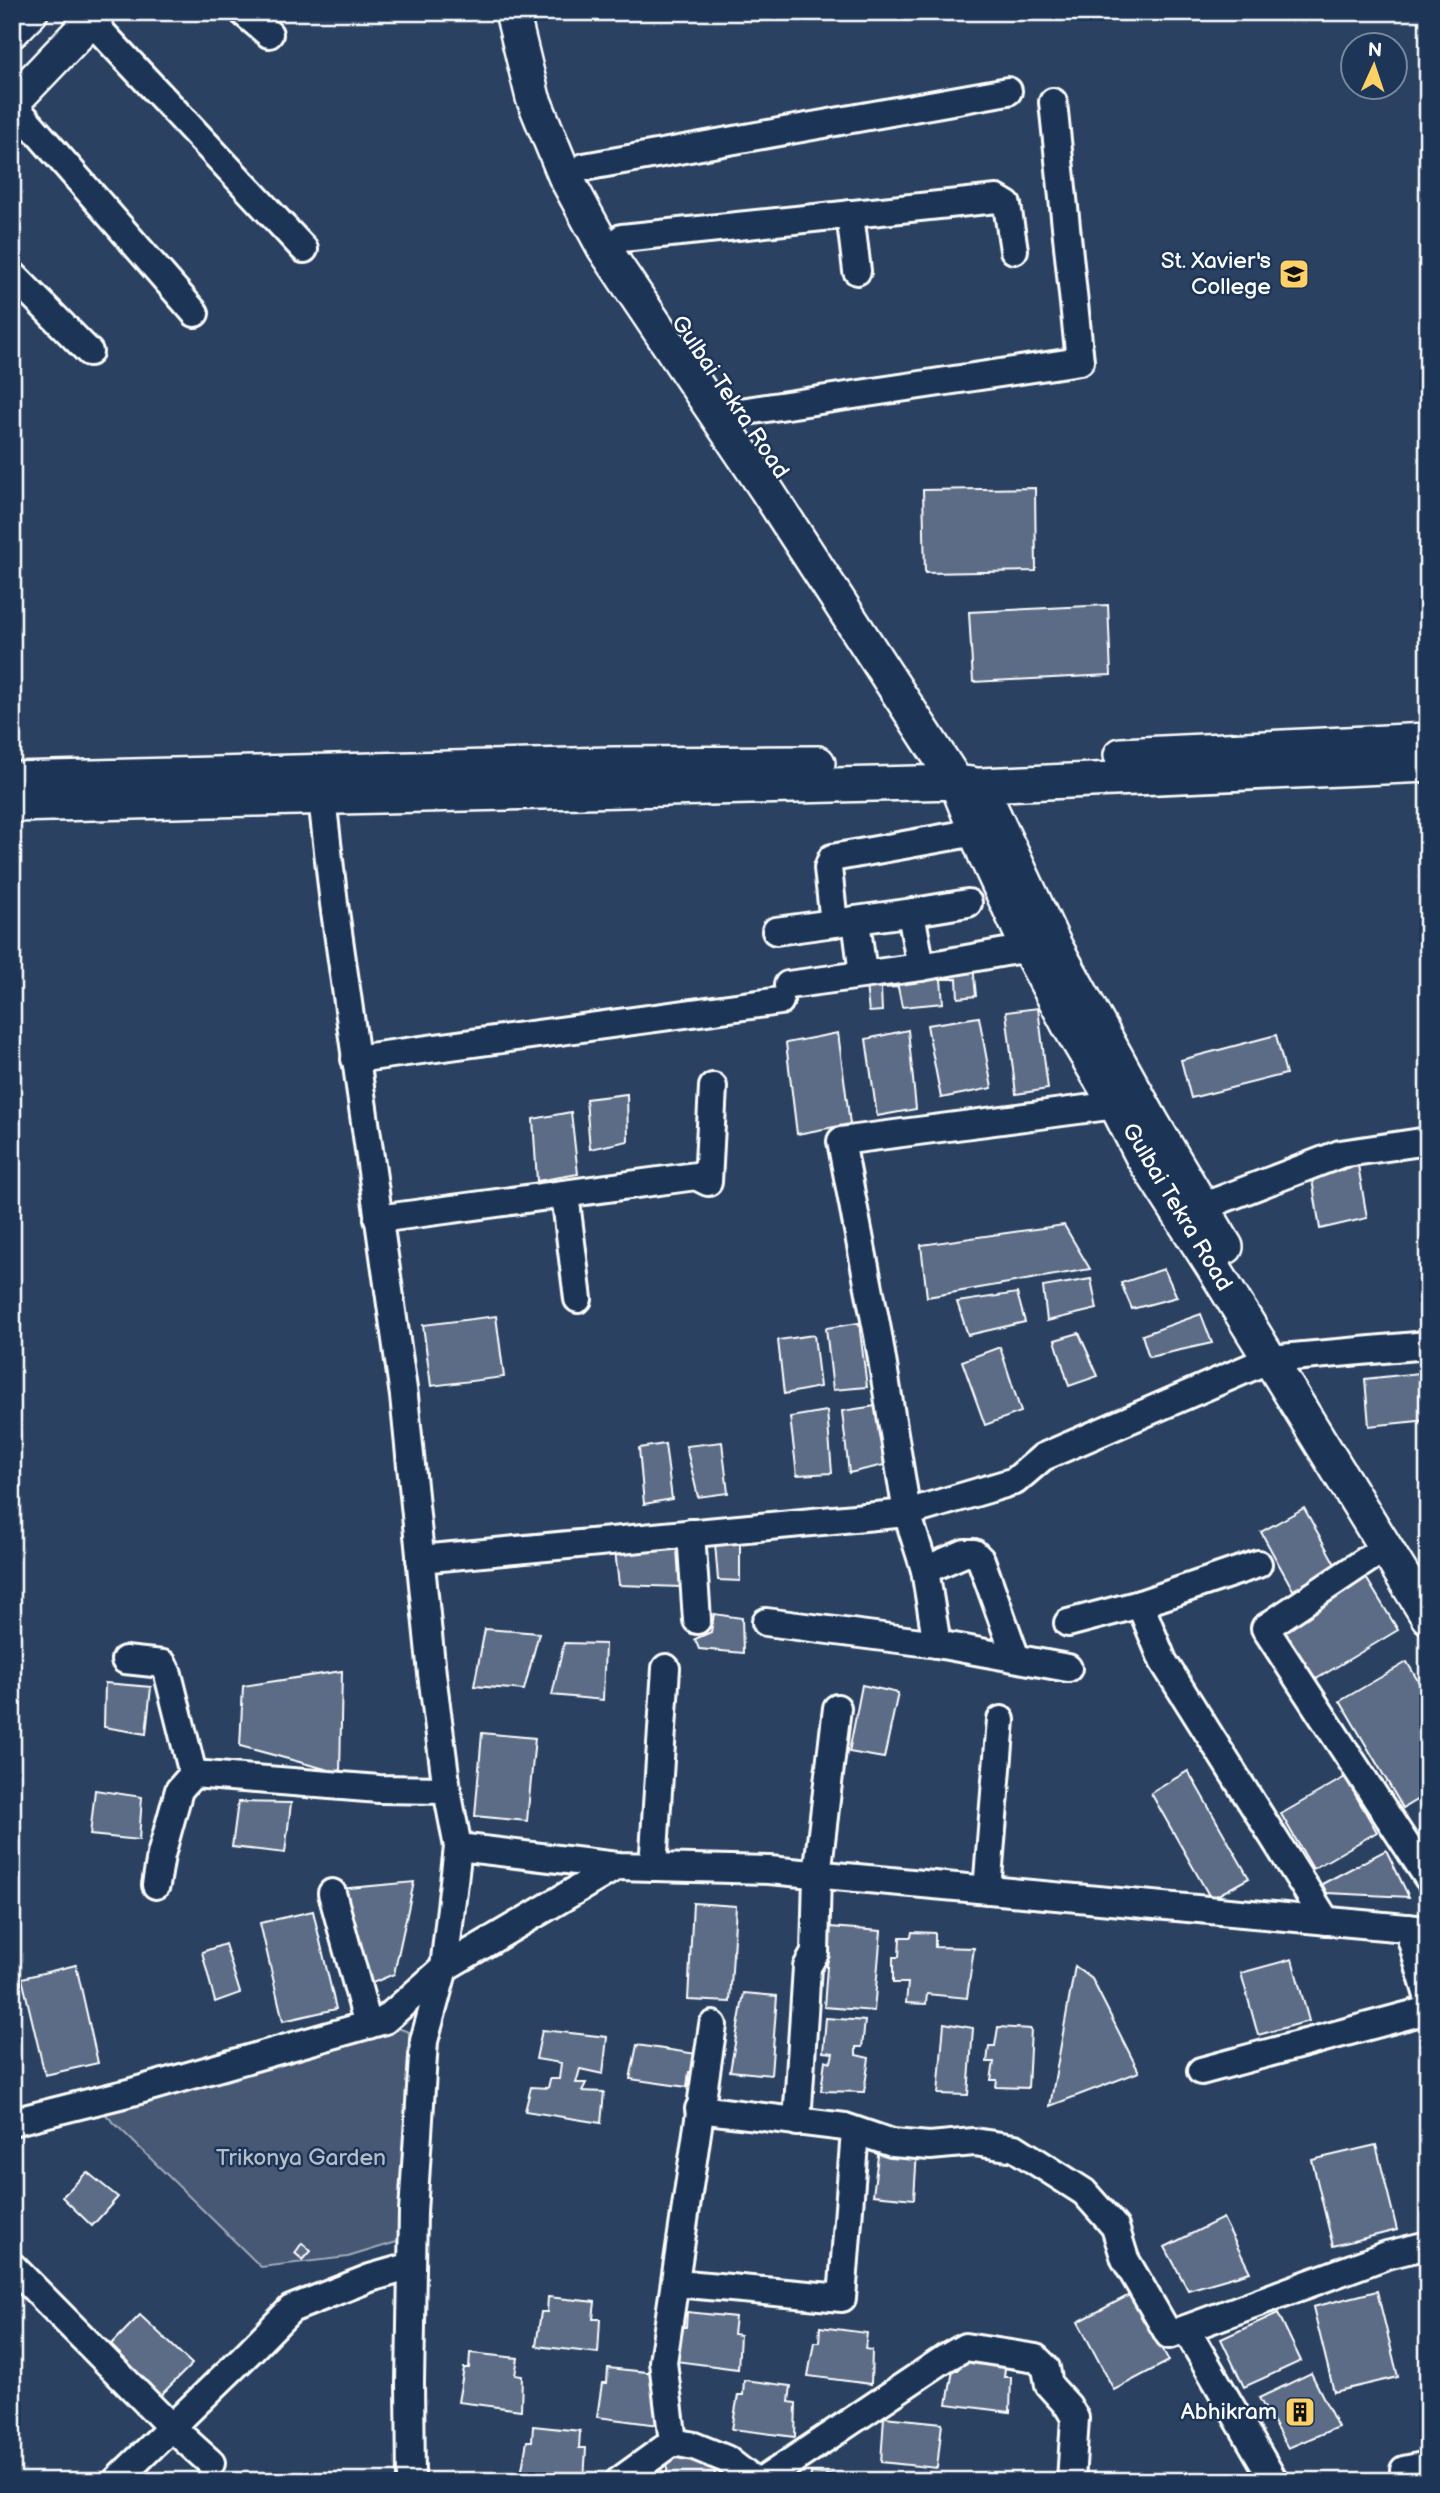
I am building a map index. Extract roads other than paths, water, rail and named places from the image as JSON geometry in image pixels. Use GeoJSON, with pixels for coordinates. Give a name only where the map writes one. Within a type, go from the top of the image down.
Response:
{"type":"FeatureCollection","features":[{"type":"Feature","properties":{"kind":"main road"},"geometry":{"type":"LineString","coordinates":[[12,32],[31,12]]}},
{"type":"Feature","properties":{"kind":"main road","name":"Gulbai Tekra Road"},"geometry":{"type":"LineString","coordinates":[[512,12],[533,98],[565,176],[604,248],[962,773],[976,832],[1028,948],[1142,1156],[1329,1425],[1428,1582]]}},
{"type":"Feature","properties":{"kind":"main road","name":"Gulbai Tekra Road"},"geometry":{"type":"LineString","coordinates":[[534,12],[554,92],[584,167],[622,237],[740,412],[962,773],[1152,1122],[1202,1207],[1281,1358],[1428,1617]]}},
{"type":"Feature","properties":{"kind":"main road"},"geometry":{"type":"LineString","coordinates":[[12,103],[95,17]]}},
{"type":"Feature","properties":{"kind":"main road"},"geometry":{"type":"LineString","coordinates":[[962,773],[1428,740]]}},
{"type":"Feature","properties":{"kind":"main road"},"geometry":{"type":"LineString","coordinates":[[12,779],[320,784],[1428,765]]}},
{"type":"Feature","properties":{"kind":"main road"},"geometry":{"type":"LineString","coordinates":[[12,805],[320,784]]}},
{"type":"Feature","properties":{"kind":"street"},"geometry":{"type":"LineString","coordinates":[[243,12],[269,34]]}},
{"type":"Feature","properties":{"kind":"street"},"geometry":{"type":"LineString","coordinates":[[95,17],[304,249]]}},
{"type":"Feature","properties":{"kind":"street"},"geometry":{"type":"LineString","coordinates":[[584,167],[1008,91]]}},
{"type":"Feature","properties":{"kind":"street"},"geometry":{"type":"LineString","coordinates":[[740,412],[1080,361],[1053,102]]}},
{"type":"Feature","properties":{"kind":"street"},"geometry":{"type":"LineString","coordinates":[[12,103],[195,313]]}},
{"type":"Feature","properties":{"kind":"street"},"geometry":{"type":"LineString","coordinates":[[622,237],[997,198],[1007,205],[1014,250]]}},
{"type":"Feature","properties":{"kind":"street"},"geometry":{"type":"LineString","coordinates":[[850,214],[857,271]]}},
{"type":"Feature","properties":{"kind":"street"},"geometry":{"type":"LineString","coordinates":[[12,274],[89,352]]}},
{"type":"Feature","properties":{"kind":"street"},"geometry":{"type":"LineString","coordinates":[[320,784],[355,1059],[404,1396],[432,1674],[447,1790],[458,1847],[444,1968],[424,2041],[412,2266],[411,2481]]}},
{"type":"Feature","properties":{"kind":"street"},"geometry":{"type":"LineString","coordinates":[[863,974],[828,868],[832,858],[976,832]]}},
{"type":"Feature","properties":{"kind":"street"},"geometry":{"type":"LineString","coordinates":[[776,931],[968,903]]}},
{"type":"Feature","properties":{"kind":"street"},"geometry":{"type":"LineString","coordinates":[[914,912],[912,919],[921,967]]}},
{"type":"Feature","properties":{"kind":"street"},"geometry":{"type":"LineString","coordinates":[[355,1059],[784,993],[863,974],[921,967],[1028,948]]}},
{"type":"Feature","properties":{"kind":"street"},"geometry":{"type":"LineString","coordinates":[[378,1219],[696,1176],[708,1182],[713,1087]]}},
{"type":"Feature","properties":{"kind":"street"},"geometry":{"type":"LineString","coordinates":[[937,1644],[925,1570],[907,1513],[878,1335],[841,1141],[1116,1105]]}},
{"type":"Feature","properties":{"kind":"street"},"geometry":{"type":"LineString","coordinates":[[1202,1207],[1340,1154],[1428,1141]]}},
{"type":"Feature","properties":{"kind":"street"},"geometry":{"type":"LineString","coordinates":[[565,1194],[578,1299]]}},
{"type":"Feature","properties":{"kind":"street"},"geometry":{"type":"LineString","coordinates":[[420,1559],[907,1513],[1015,1481],[1043,1457],[1281,1358],[1428,1345]]}},
{"type":"Feature","properties":{"kind":"street"},"geometry":{"type":"LineString","coordinates":[[691,1533],[697,1619]]}},
{"type":"Feature","properties":{"kind":"street"},"geometry":{"type":"LineString","coordinates":[[1386,1547],[1265,1628],[1428,1878]]}},
{"type":"Feature","properties":{"kind":"street"},"geometry":{"type":"LineString","coordinates":[[925,1570],[965,1553],[974,1553],[981,1560],[1016,1658]]}},
{"type":"Feature","properties":{"kind":"street"},"geometry":{"type":"LineString","coordinates":[[1068,1623],[1140,1604],[1258,1563]]}},
{"type":"Feature","properties":{"kind":"street"},"geometry":{"type":"LineString","coordinates":[[1140,1604],[1163,1661],[1325,1921]]}},
{"type":"Feature","properties":{"kind":"street"},"geometry":{"type":"LineString","coordinates":[[766,1622],[937,1644],[1068,1668]]}},
{"type":"Feature","properties":{"kind":"street"},"geometry":{"type":"LineString","coordinates":[[125,1660],[163,1664],[168,1674],[194,1774]]}},
{"type":"Feature","properties":{"kind":"street"},"geometry":{"type":"LineString","coordinates":[[653,1867],[666,1668]]}},
{"type":"Feature","properties":{"kind":"street"},"geometry":{"type":"LineString","coordinates":[[797,2122],[807,1967],[815,1953],[817,1875],[837,1708]]}},
{"type":"Feature","properties":{"kind":"street"},"geometry":{"type":"LineString","coordinates":[[986,1890],[1001,1720]]}},
{"type":"Feature","properties":{"kind":"street"},"geometry":{"type":"LineString","coordinates":[[194,1774],[379,1789],[447,1790]]}},
{"type":"Feature","properties":{"kind":"street"},"geometry":{"type":"LineString","coordinates":[[156,1885],[161,1855],[179,1790],[194,1774]]}},
{"type":"Feature","properties":{"kind":"street"},"geometry":{"type":"LineString","coordinates":[[458,1847],[617,1866],[769,1870],[1418,1929],[1428,1996]]}},
{"type":"Feature","properties":{"kind":"street"},"geometry":{"type":"LineString","coordinates":[[12,2122],[132,2092],[385,2020],[444,1968],[617,1866]]}},
{"type":"Feature","properties":{"kind":"street"},"geometry":{"type":"LineString","coordinates":[[332,1893],[368,2025]]}},
{"type":"Feature","properties":{"kind":"street"},"geometry":{"type":"LineString","coordinates":[[1200,2071],[1428,2010]]}},
{"type":"Feature","properties":{"kind":"street"},"geometry":{"type":"LineString","coordinates":[[673,2442],[663,2362],[713,2025]]}},
{"type":"Feature","properties":{"kind":"street"},"geometry":{"type":"LineString","coordinates":[[699,2109],[845,2127],[892,2143],[930,2146],[974,2142],[1015,2148],[1084,2192],[1115,2227],[1125,2259],[1170,2335],[1387,2255],[1428,2245]]}},
{"type":"Feature","properties":{"kind":"street"},"geometry":{"type":"LineString","coordinates":[[675,2283],[842,2298],[855,2131]]}},
{"type":"Feature","properties":{"kind":"street"},"geometry":{"type":"LineString","coordinates":[[116,2481],[291,2309],[370,2278],[412,2266]]}},
{"type":"Feature","properties":{"kind":"street"},"geometry":{"type":"LineString","coordinates":[[15,2276],[211,2463]]}},
{"type":"Feature","properties":{"kind":"street"},"geometry":{"type":"LineString","coordinates":[[1186,2329],[1274,2481]]}},
{"type":"Feature","properties":{"kind":"street"},"geometry":{"type":"LineString","coordinates":[[762,2481],[965,2347],[1036,2358],[1046,2368],[1049,2385],[1075,2418],[1072,2481]]}},
{"type":"Feature","properties":{"kind":"street"},"geometry":{"type":"LineString","coordinates":[[619,2481],[673,2442],[694,2446],[726,2459],[754,2481]]}},
{"type":"Feature","properties":{"kind":"place","name":"St. Xavier's College"},"geometry":{"type":"Point","coordinates":[1294,274]}},
{"type":"Feature","properties":{"kind":"place","name":"Abhikram"},"geometry":{"type":"Point","coordinates":[1300,2412]}},
{"type":"Feature","properties":{"kind":"park label","name":"Trikonya Garden"},"geometry":{"type":"Point","coordinates":[301,2158]}}]}
